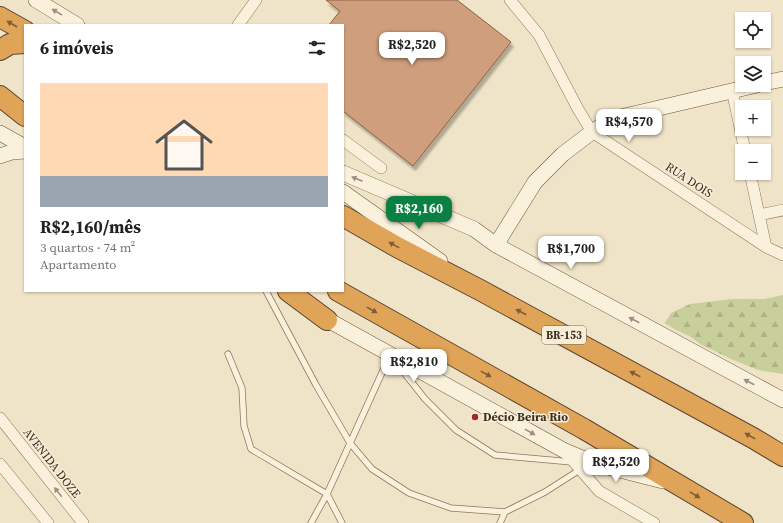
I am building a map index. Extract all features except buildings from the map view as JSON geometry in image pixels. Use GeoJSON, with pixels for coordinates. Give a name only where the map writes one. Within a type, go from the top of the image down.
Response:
{"type":"FeatureCollection","features":[{"type":"Feature","properties":{"kind":"highway"},"geometry":{"type":"LineString","coordinates":[[0,17],[24,30]]}},
{"type":"Feature","properties":{"kind":"highway"},"geometry":{"type":"LineString","coordinates":[[0,50],[10,44],[24,43]]}},
{"type":"Feature","properties":{"kind":"highway"},"geometry":{"type":"LineString","coordinates":[[0,96],[24,115]]}},
{"type":"Feature","properties":{"kind":"highway"},"geometry":{"type":"LineString","coordinates":[[0,103],[24,115]]}},
{"type":"Feature","properties":{"kind":"highway","name":"BR-153"},"geometry":{"type":"LineString","coordinates":[[344,217],[397,247],[480,290],[753,438],[783,456]]}},
{"type":"Feature","properties":{"kind":"highway"},"geometry":{"type":"LineString","coordinates":[[289,292],[327,320]]}},
{"type":"Feature","properties":{"kind":"highway"},"geometry":{"type":"LineString","coordinates":[[340,292],[584,429],[743,523]]}},
{"type":"Feature","properties":{"kind":"street"},"geometry":{"type":"LineString","coordinates":[[36,0],[76,24]]}},
{"type":"Feature","properties":{"kind":"street"},"geometry":{"type":"LineString","coordinates":[[239,24],[256,0]]}},
{"type":"Feature","properties":{"kind":"street","name":"RUA DOIS"},"geometry":{"type":"LineString","coordinates":[[510,0],[539,35],[578,109],[592,132],[766,247],[783,255]]}},
{"type":"Feature","properties":{"kind":"street"},"geometry":{"type":"LineString","coordinates":[[771,82],[783,79]]}},
{"type":"Feature","properties":{"kind":"street"},"geometry":{"type":"LineString","coordinates":[[496,245],[534,182],[563,154],[592,132],[612,119],[735,89]]}},
{"type":"Feature","properties":{"kind":"street"},"geometry":{"type":"LineString","coordinates":[[732,90],[744,144]]}},
{"type":"Feature","properties":{"kind":"street"},"geometry":{"type":"LineString","coordinates":[[0,133],[24,146]]}},
{"type":"Feature","properties":{"kind":"street"},"geometry":{"type":"LineString","coordinates":[[344,141],[381,168]]}},
{"type":"Feature","properties":{"kind":"street"},"geometry":{"type":"LineString","coordinates":[[0,156],[12,152],[24,151]]}},
{"type":"Feature","properties":{"kind":"street"},"geometry":{"type":"LineString","coordinates":[[344,173],[474,229],[496,245],[783,400]]}},
{"type":"Feature","properties":{"kind":"street"},"geometry":{"type":"LineString","coordinates":[[752,180],[766,247]]}},
{"type":"Feature","properties":{"kind":"street"},"geometry":{"type":"LineString","coordinates":[[344,193],[480,290]]}},
{"type":"Feature","properties":{"kind":"street"},"geometry":{"type":"LineString","coordinates":[[759,215],[783,210]]}},
{"type":"Feature","properties":{"kind":"street"},"geometry":{"type":"LineString","coordinates":[[278,292],[391,355],[573,461],[599,491],[654,523]]}},
{"type":"Feature","properties":{"kind":"street","name":"AVENIDA DOZE"},"geometry":{"type":"LineString","coordinates":[[0,418],[77,520]]}},
{"type":"Feature","properties":{"kind":"street"},"geometry":{"type":"LineString","coordinates":[[573,461],[596,464],[678,484]]}},
{"type":"Feature","properties":{"kind":"street"},"geometry":{"type":"LineString","coordinates":[[0,464],[48,523]]}},
{"type":"Feature","properties":{"kind":"lane"},"geometry":{"type":"LineString","coordinates":[[267,292],[316,385],[350,443],[372,469],[409,493],[451,508],[505,512],[546,492],[573,461]]}},
{"type":"Feature","properties":{"kind":"lane"},"geometry":{"type":"LineString","coordinates":[[228,354],[242,388],[244,426],[251,449],[327,494],[342,523]]}},
{"type":"Feature","properties":{"kind":"lane"},"geometry":{"type":"LineString","coordinates":[[311,523],[327,494],[391,355],[425,399],[456,430],[495,455],[596,464]]}},
{"type":"Feature","properties":{"kind":"lane"},"geometry":{"type":"LineString","coordinates":[[500,523],[505,512]]}},
{"type":"Feature","properties":{"kind":"green space"},"geometry":{"type":"Polygon","coordinates":[[[783,295],[783,374],[758,370],[731,359],[700,344],[691,337],[665,323],[671,313],[690,304],[732,299],[764,299],[783,295]]]}},
{"type":"Feature","properties":{"kind":"place","name":"Décio Beira Rio"},"geometry":{"type":"Point","coordinates":[475,417]}}]}
